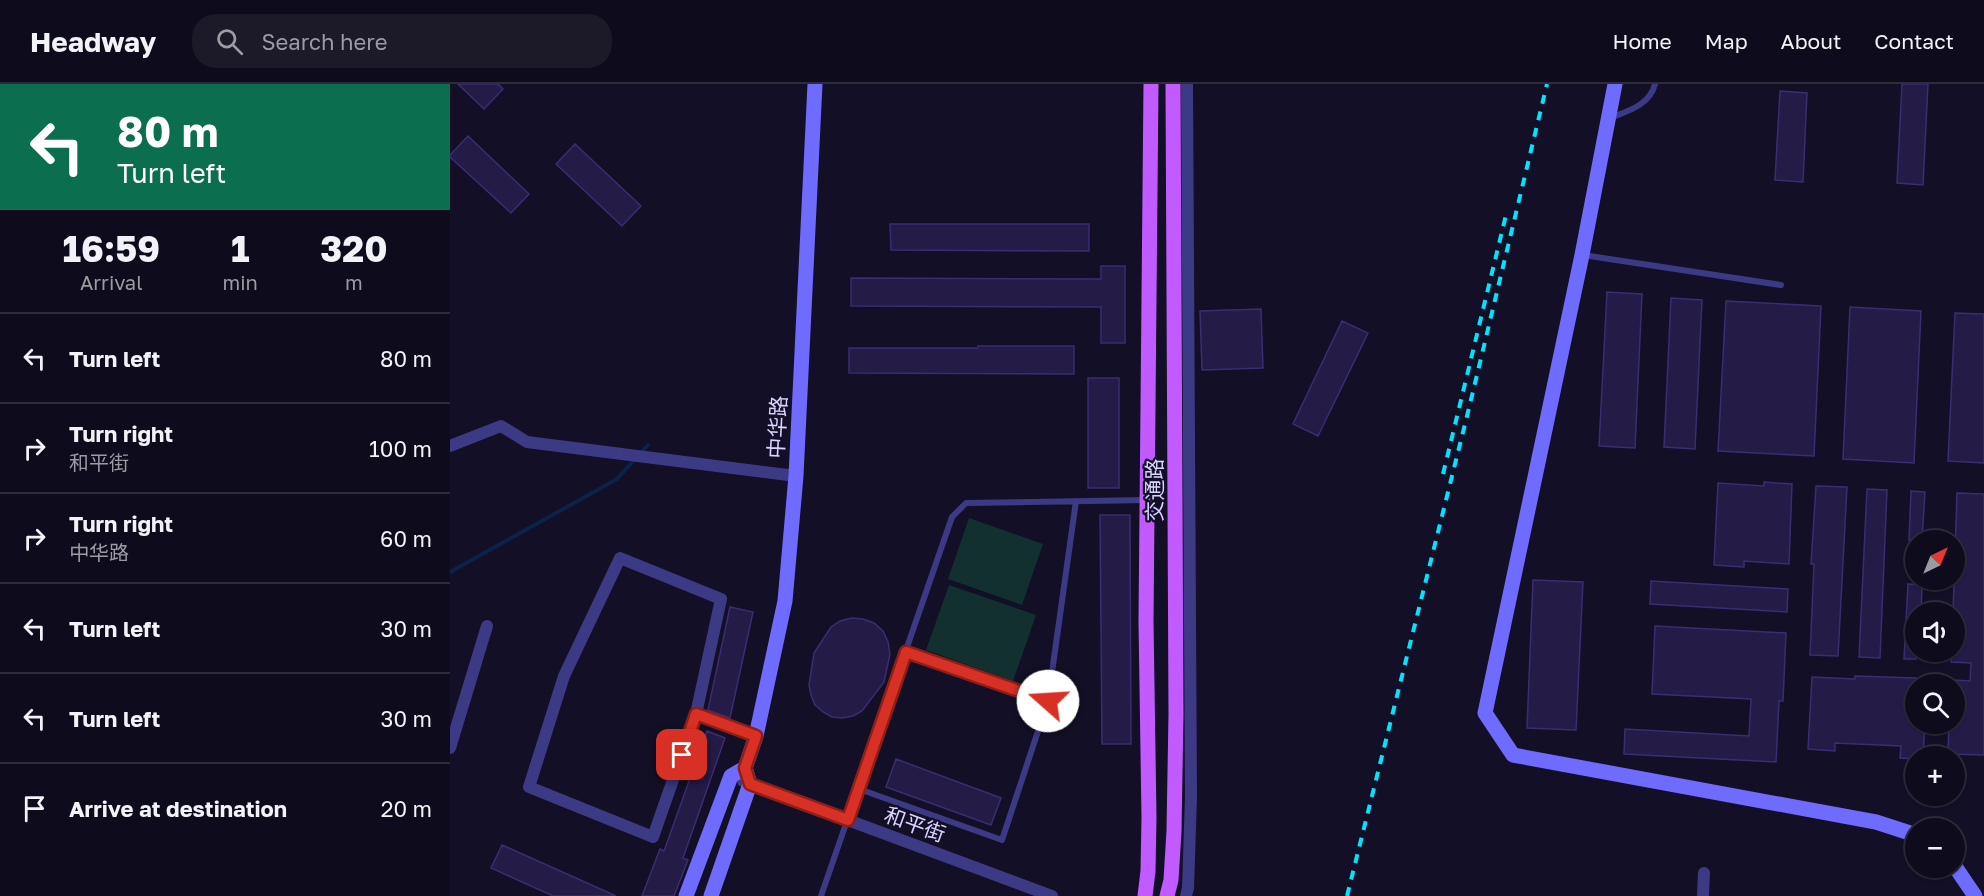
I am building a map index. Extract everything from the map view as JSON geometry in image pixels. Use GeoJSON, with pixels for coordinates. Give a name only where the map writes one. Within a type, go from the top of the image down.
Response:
{"type":"FeatureCollection","features":[{"type":"Feature","properties":{"kind":"main road","name":"交通路"},"geometry":{"type":"LineString","coordinates":[[1145,896],[1149,818],[1146,621],[1151,84]]}},
{"type":"Feature","properties":{"kind":"main road","name":"交通路"},"geometry":{"type":"LineString","coordinates":[[1167,896],[1171,880],[1174,831],[1176,714],[1173,84]]}},
{"type":"Feature","properties":{"kind":"street","name":"中华路"},"geometry":{"type":"LineString","coordinates":[[745,768],[756,736],[784,601],[796,476],[814,84]]}},
{"type":"Feature","properties":{"kind":"street"},"geometry":{"type":"LineString","coordinates":[[1186,896],[1191,796],[1187,84]]}},
{"type":"Feature","properties":{"kind":"street"},"geometry":{"type":"LineString","coordinates":[[1615,84],[1582,255],[1485,713],[1513,755],[1876,822],[1905,831]]}},
{"type":"Feature","properties":{"kind":"street"},"geometry":{"type":"LineString","coordinates":[[450,446],[501,426],[527,442],[796,476]]}},
{"type":"Feature","properties":{"kind":"street"},"geometry":{"type":"LineString","coordinates":[[620,558],[721,599],[696,714],[653,837],[529,787],[564,676],[620,558]]}},
{"type":"Feature","properties":{"kind":"street"},"geometry":{"type":"LineString","coordinates":[[450,748],[487,626]]}},
{"type":"Feature","properties":{"kind":"street"},"geometry":{"type":"LineString","coordinates":[[696,714],[756,736]]}},
{"type":"Feature","properties":{"kind":"street"},"geometry":{"type":"LineString","coordinates":[[686,896],[730,777],[745,768],[750,784],[711,896]]}},
{"type":"Feature","properties":{"kind":"street","name":"和平街"},"geometry":{"type":"LineString","coordinates":[[730,777],[1052,896]]}},
{"type":"Feature","properties":{"kind":"street"},"geometry":{"type":"LineString","coordinates":[[1703,896],[1704,873]]}},
{"type":"Feature","properties":{"kind":"street"},"geometry":{"type":"LineString","coordinates":[[1963,878],[1975,896]]}},
{"type":"Feature","properties":{"kind":"lane"},"geometry":{"type":"LineString","coordinates":[[1610,118],[1639,106],[1653,93],[1655,84]]}},
{"type":"Feature","properties":{"kind":"lane"},"geometry":{"type":"LineString","coordinates":[[1582,255],[1781,285]]}},
{"type":"Feature","properties":{"kind":"lane"},"geometry":{"type":"LineString","coordinates":[[821,896],[952,517],[966,503],[1147,500]]}},
{"type":"Feature","properties":{"kind":"lane"},"geometry":{"type":"LineString","coordinates":[[859,789],[1002,840],[1048,701],[1076,501]]}},
{"type":"Feature","properties":{"kind":"lane"},"geometry":{"type":"LineString","coordinates":[[906,652],[1048,701]]}},
{"type":"Feature","properties":{"kind":"green space"},"geometry":{"type":"Polygon","coordinates":[[[969,518],[1043,544],[1022,605],[948,579],[969,518]]]}},
{"type":"Feature","properties":{"kind":"green space"},"geometry":{"type":"Polygon","coordinates":[[[949,585],[1036,615],[1013,681],[926,650],[949,585]]]}},
{"type":"Feature","properties":{"kind":"building"},"geometry":{"type":"Polygon","coordinates":[[[458,84],[498,84],[503,89],[484,109],[458,84]]]}},
{"type":"Feature","properties":{"kind":"building"},"geometry":{"type":"Polygon","coordinates":[[[1902,84],[1928,84],[1923,185],[1897,183],[1902,84]]]}},
{"type":"Feature","properties":{"kind":"building"},"geometry":{"type":"Polygon","coordinates":[[[1780,91],[1807,93],[1803,182],[1775,180],[1780,91]]]}},
{"type":"Feature","properties":{"kind":"building"},"geometry":{"type":"Polygon","coordinates":[[[468,136],[529,194],[511,213],[450,157],[468,136]]]}},
{"type":"Feature","properties":{"kind":"building"},"geometry":{"type":"Polygon","coordinates":[[[575,144],[641,206],[622,226],[556,164],[575,144]]]}},
{"type":"Feature","properties":{"kind":"building"},"geometry":{"type":"Polygon","coordinates":[[[890,224],[1089,224],[1089,251],[891,250],[890,224]]]}},
{"type":"Feature","properties":{"kind":"building"},"geometry":{"type":"Polygon","coordinates":[[[1101,266],[1125,266],[1125,343],[1101,343],[1101,307],[851,306],[851,278],[1101,279],[1101,266]]]}},
{"type":"Feature","properties":{"kind":"building"},"geometry":{"type":"Polygon","coordinates":[[[1607,292],[1642,294],[1635,448],[1599,446],[1607,292]]]}},
{"type":"Feature","properties":{"kind":"building"},"geometry":{"type":"Polygon","coordinates":[[[1671,298],[1702,300],[1695,449],[1664,447],[1671,298]]]}},
{"type":"Feature","properties":{"kind":"building"},"geometry":{"type":"Polygon","coordinates":[[[1726,301],[1821,306],[1814,456],[1718,451],[1726,301]]]}},
{"type":"Feature","properties":{"kind":"building"},"geometry":{"type":"Polygon","coordinates":[[[1850,307],[1921,311],[1914,463],[1843,459],[1850,307]]]}},
{"type":"Feature","properties":{"kind":"building"},"geometry":{"type":"Polygon","coordinates":[[[1261,309],[1263,368],[1202,370],[1200,311],[1261,309]]]}},
{"type":"Feature","properties":{"kind":"building"},"geometry":{"type":"Polygon","coordinates":[[[1955,313],[1984,314],[1984,463],[1948,461],[1955,313]]]}},
{"type":"Feature","properties":{"kind":"building"},"geometry":{"type":"Polygon","coordinates":[[[1342,321],[1368,333],[1318,436],[1293,424],[1342,321]]]}},
{"type":"Feature","properties":{"kind":"building"},"geometry":{"type":"Polygon","coordinates":[[[978,346],[1074,346],[1074,374],[849,373],[849,348],[978,348],[978,346]]]}},
{"type":"Feature","properties":{"kind":"building"},"geometry":{"type":"Polygon","coordinates":[[[1088,378],[1119,378],[1119,488],[1088,488],[1088,378]]]}},
{"type":"Feature","properties":{"kind":"building"},"geometry":{"type":"Polygon","coordinates":[[[1764,482],[1792,484],[1789,564],[1744,561],[1744,567],[1714,565],[1718,483],[1764,486],[1764,482]]]}},
{"type":"Feature","properties":{"kind":"building"},"geometry":{"type":"Polygon","coordinates":[[[1816,486],[1847,487],[1838,656],[1810,655],[1814,564],[1811,564],[1816,486]]]}},
{"type":"Feature","properties":{"kind":"building"},"geometry":{"type":"Polygon","coordinates":[[[1867,489],[1887,490],[1880,658],[1859,657],[1867,489]]]}},
{"type":"Feature","properties":{"kind":"building"},"geometry":{"type":"Polygon","coordinates":[[[1911,491],[1925,492],[1923,530],[1909,530],[1911,491]]]}},
{"type":"Feature","properties":{"kind":"building"},"geometry":{"type":"Polygon","coordinates":[[[1957,493],[1984,494],[1984,755],[1965,754],[1965,746],[1948,746],[1949,734],[1965,734],[1965,681],[1970,681],[1971,663],[1951,662],[1965,662],[1965,602],[1953,602],[1954,590],[1965,590],[1965,530],[1956,530],[1957,493]]]}},
{"type":"Feature","properties":{"kind":"building"},"geometry":{"type":"Polygon","coordinates":[[[1100,515],[1130,515],[1131,744],[1102,744],[1100,515]]]}},
{"type":"Feature","properties":{"kind":"building"},"geometry":{"type":"Polygon","coordinates":[[[1533,580],[1583,582],[1576,730],[1527,728],[1533,580]]]}},
{"type":"Feature","properties":{"kind":"building"},"geometry":{"type":"Polygon","coordinates":[[[1651,581],[1788,589],[1787,612],[1650,604],[1651,581]]]}},
{"type":"Feature","properties":{"kind":"building"},"geometry":{"type":"Polygon","coordinates":[[[1908,590],[1922,590],[1921,602],[1907,602],[1908,590]]]}},
{"type":"Feature","properties":{"kind":"building"},"geometry":{"type":"Polygon","coordinates":[[[730,607],[753,612],[730,718],[708,710],[730,607]]]}},
{"type":"Feature","properties":{"kind":"building"},"geometry":{"type":"Polygon","coordinates":[[[852,618],[874,623],[883,631],[890,654],[884,682],[862,711],[853,716],[832,717],[815,705],[811,695],[809,685],[814,653],[831,627],[840,621],[852,618]]]}},
{"type":"Feature","properties":{"kind":"building"},"geometry":{"type":"Polygon","coordinates":[[[1655,626],[1786,633],[1783,701],[1779,701],[1776,762],[1624,754],[1625,729],[1749,736],[1751,699],[1652,694],[1655,626]]]}},
{"type":"Feature","properties":{"kind":"building"},"geometry":{"type":"Polygon","coordinates":[[[1855,676],[1905,678],[1905,734],[1924,734],[1924,746],[1905,746],[1905,758],[1900,758],[1901,746],[1835,743],[1835,751],[1808,749],[1812,677],[1855,679],[1855,676]]]}},
{"type":"Feature","properties":{"kind":"building"},"geometry":{"type":"Polygon","coordinates":[[[707,731],[725,738],[683,858],[688,860],[674,896],[642,896],[660,849],[664,851],[707,731]]]}},
{"type":"Feature","properties":{"kind":"building"},"geometry":{"type":"Polygon","coordinates":[[[896,759],[1001,798],[991,825],[886,787],[896,759]]]}},
{"type":"Feature","properties":{"kind":"building"},"geometry":{"type":"Polygon","coordinates":[[[502,845],[616,896],[553,896],[491,868],[502,845]]]}},
{"type":"Feature","properties":{"kind":"waterway"},"geometry":{"type":"LineString","coordinates":[[640,454],[648,445]]}},
{"type":"Feature","properties":{"kind":"waterway"},"geometry":{"type":"LineString","coordinates":[[450,572],[617,479],[635,459]]}},
{"type":"Feature","properties":{"kind":"railway"},"geometry":{"type":"LineString","coordinates":[[1347,896],[1547,84]]}},
{"type":"Feature","properties":{"kind":"railway"},"geometry":{"type":"LineString","coordinates":[[1443,474],[1506,215]]}},
{"type":"Feature","properties":{"kind":"route"},"geometry":{"type":"LineString","coordinates":[[682,755],[696,714],[756,736],[745,768],[750,784],[848,820],[906,652],[1048,701]]}}]}
